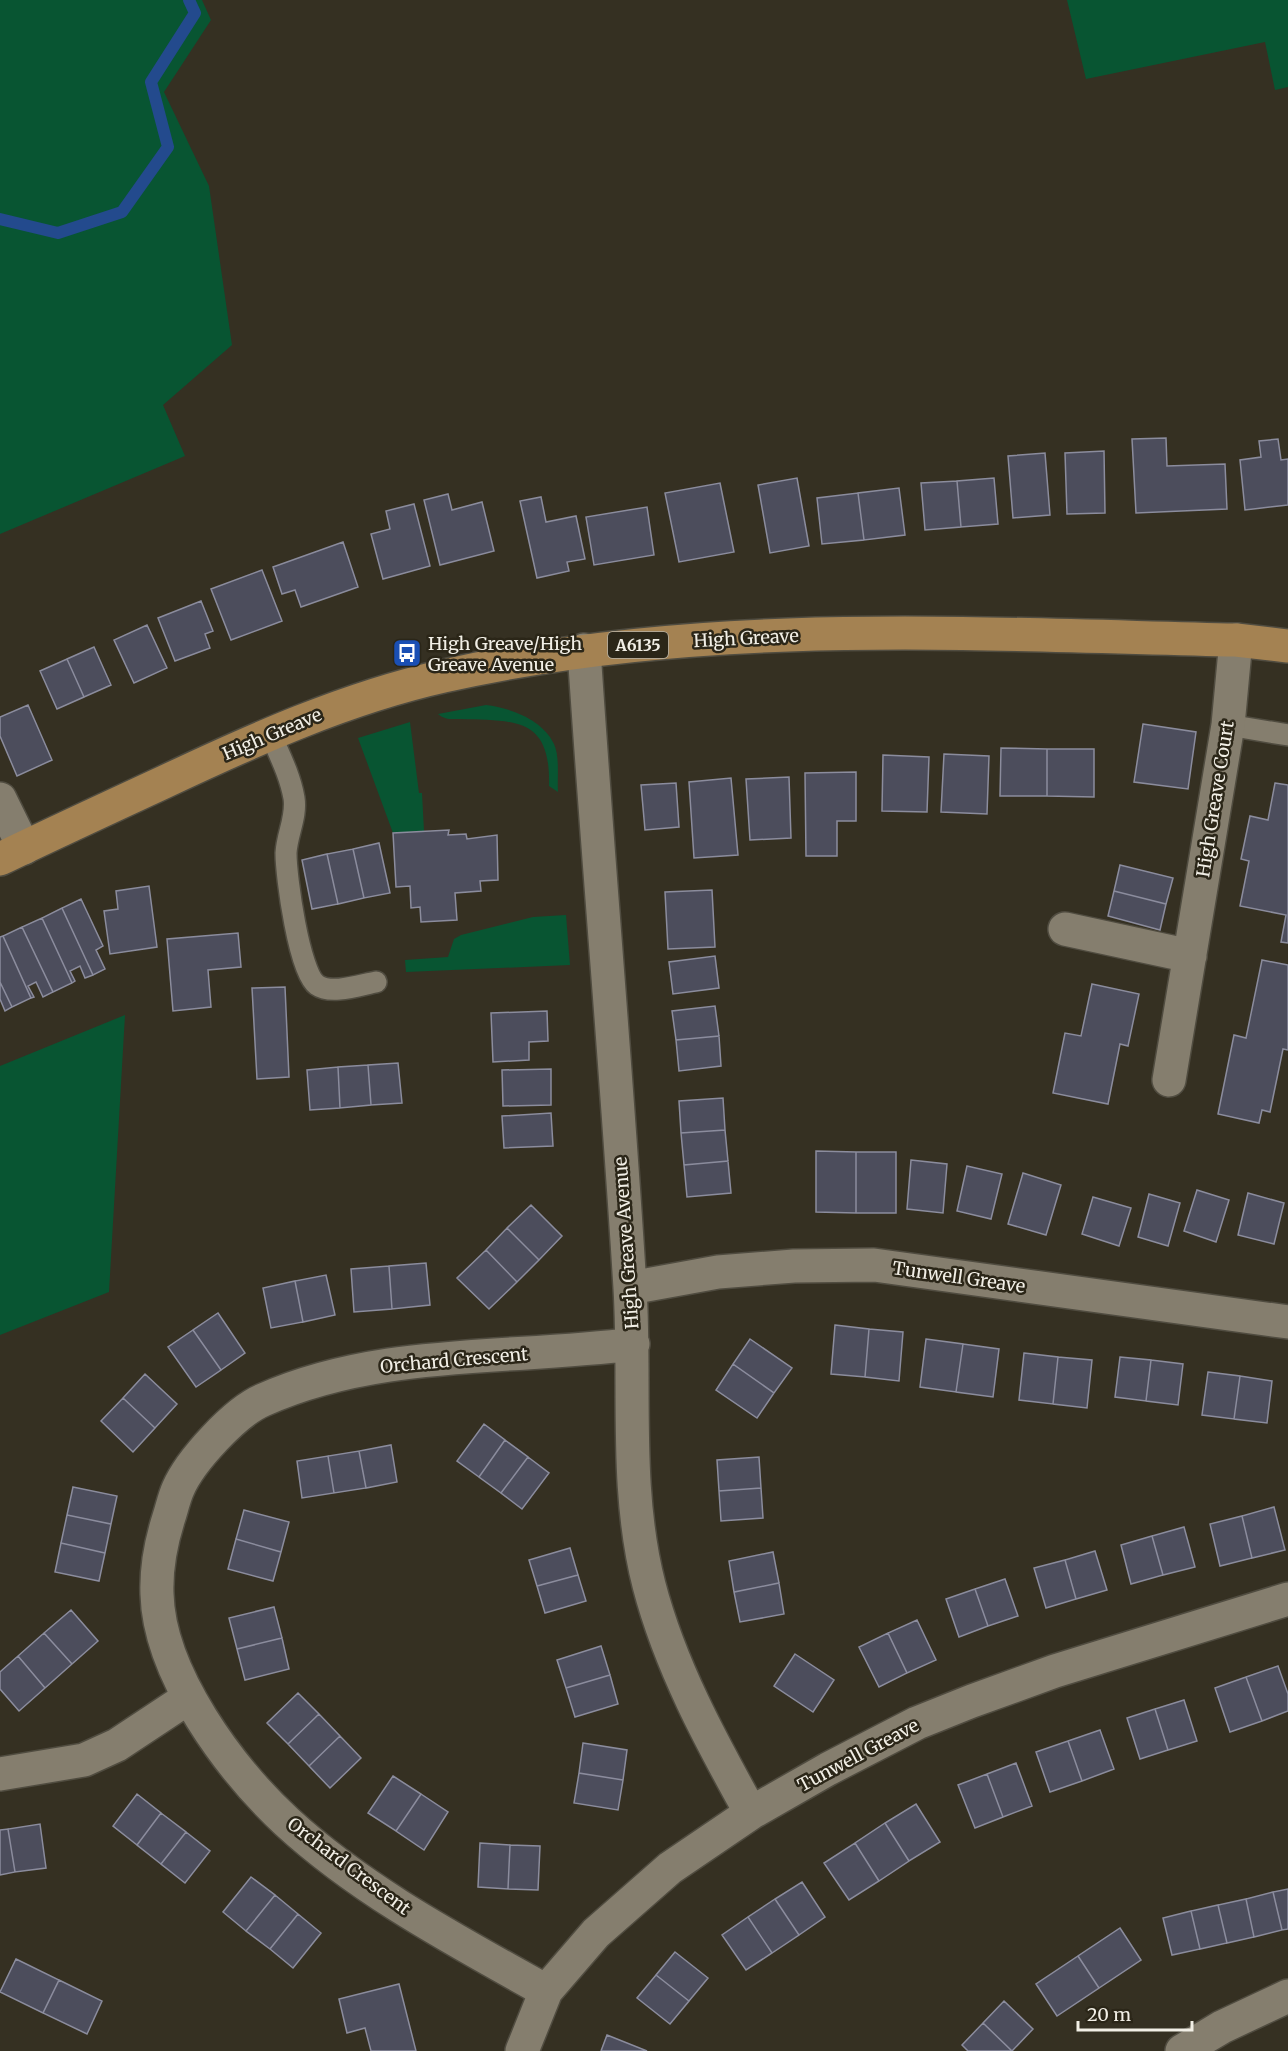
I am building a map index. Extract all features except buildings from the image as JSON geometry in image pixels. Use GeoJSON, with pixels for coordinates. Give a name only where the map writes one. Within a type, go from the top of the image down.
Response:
{"type":"FeatureCollection","features":[{"type":"Feature","properties":{"kind":"main road","name":"High Greave"},"geometry":{"type":"LineString","coordinates":[[12,853],[270,733],[336,708],[442,676],[584,650],[716,638],[905,632],[1236,640],[1288,646]]}},
{"type":"Feature","properties":{"kind":"street","name":"High Greave Court"},"geometry":{"type":"LineString","coordinates":[[1168,1080],[1228,725],[1236,640]]}},
{"type":"Feature","properties":{"kind":"street","name":"High Greave Avenue"},"geometry":{"type":"LineString","coordinates":[[584,650],[630,1288],[636,1511],[649,1585],[675,1661],[712,1741],[751,1813]]}},
{"type":"Feature","properties":{"kind":"street"},"geometry":{"type":"LineString","coordinates":[[0,799],[12,853]]}},
{"type":"Feature","properties":{"kind":"street"},"geometry":{"type":"LineString","coordinates":[[1065,929],[1190,956]]}},
{"type":"Feature","properties":{"kind":"street","name":"Tunwell Greave"},"geometry":{"type":"LineString","coordinates":[[630,1288],[718,1272],[794,1266],[874,1265],[1288,1322]]}},
{"type":"Feature","properties":{"kind":"street","name":"Orchard Crescent"},"geometry":{"type":"LineString","coordinates":[[546,1991],[406,1909],[344,1867],[287,1822],[231,1761],[188,1698],[166,1642],[157,1595],[160,1543],[179,1486],[217,1435],[259,1401],[308,1382],[388,1363],[577,1351],[633,1344]]}},
{"type":"Feature","properties":{"kind":"street","name":"Tunwell Greave"},"geometry":{"type":"LineString","coordinates":[[522,2051],[546,1991],[596,1933],[670,1868],[751,1813],[828,1769],[908,1728],[972,1701],[1055,1671],[1288,1599]]}},
{"type":"Feature","properties":{"kind":"street"},"geometry":{"type":"LineString","coordinates":[[0,1774],[84,1760],[117,1746],[188,1698]]}},
{"type":"Feature","properties":{"kind":"street"},"geometry":{"type":"LineString","coordinates":[[1182,2051],[1222,2027],[1288,1996]]}},
{"type":"Feature","properties":{"kind":"lane"},"geometry":{"type":"LineString","coordinates":[[1228,725],[1288,735]]}},
{"type":"Feature","properties":{"kind":"lane"},"geometry":{"type":"LineString","coordinates":[[270,733],[288,773],[294,800],[293,823],[286,850],[289,888],[307,973],[318,986],[333,989],[376,982]]}},
{"type":"Feature","properties":{"kind":"green space"},"geometry":{"type":"Polygon","coordinates":[[[0,0],[202,0],[211,20],[164,92],[209,186],[232,345],[163,405],[185,456],[0,534],[0,0]]]}},
{"type":"Feature","properties":{"kind":"green space"},"geometry":{"type":"Polygon","coordinates":[[[1067,0],[1288,0],[1288,87],[1275,90],[1265,42],[1086,79],[1067,0]]]}},
{"type":"Feature","properties":{"kind":"green space"},"geometry":{"type":"Polygon","coordinates":[[[486,705],[516,712],[534,722],[549,736],[557,755],[558,792],[549,786],[548,763],[544,746],[526,727],[497,720],[448,719],[438,714],[486,705]]]}},
{"type":"Feature","properties":{"kind":"green space"},"geometry":{"type":"Polygon","coordinates":[[[410,722],[419,793],[422,793],[424,831],[393,833],[358,738],[410,722]]]}},
{"type":"Feature","properties":{"kind":"green space"},"geometry":{"type":"Polygon","coordinates":[[[566,915],[570,965],[406,972],[405,960],[448,957],[454,939],[461,935],[533,917],[566,915]]]}},
{"type":"Feature","properties":{"kind":"green space"},"geometry":{"type":"Polygon","coordinates":[[[125,1015],[109,1292],[0,1335],[0,1066],[125,1015]]]}},
{"type":"Feature","properties":{"kind":"waterway"},"geometry":{"type":"LineString","coordinates":[[0,219],[58,233],[122,212],[168,147],[151,82],[195,13],[189,0]]}},
{"type":"Feature","properties":{"kind":"place","name":"High Greave/High Greave Avenue"},"geometry":{"type":"Point","coordinates":[407,653]}}]}
